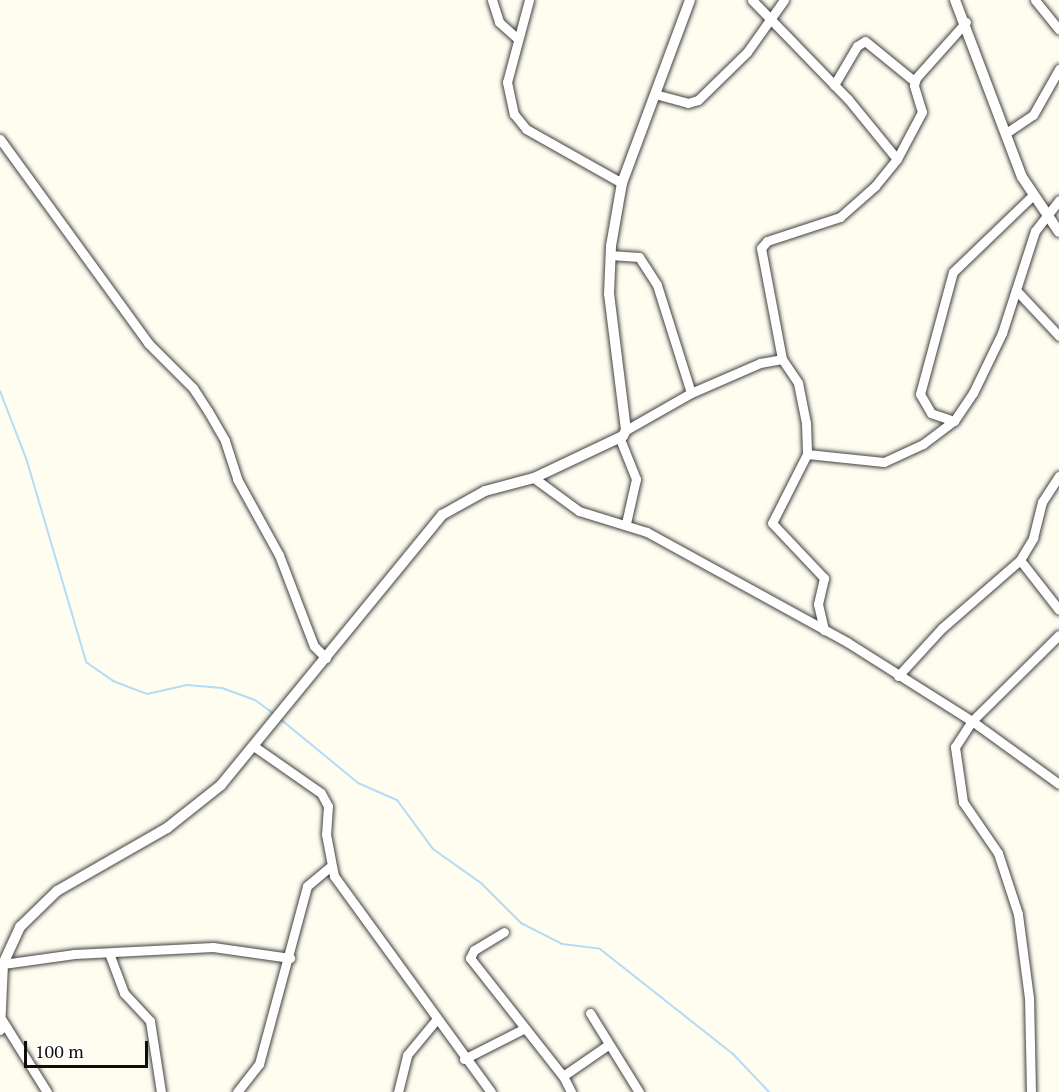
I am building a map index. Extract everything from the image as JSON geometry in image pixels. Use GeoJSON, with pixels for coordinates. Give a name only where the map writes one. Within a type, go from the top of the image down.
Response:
{"type":"FeatureCollection","features":[{"type":"Feature","properties":{"kind":"street"},"geometry":{"type":"LineString","coordinates":[[492,0],[499,22],[518,39]]}},
{"type":"Feature","properties":{"kind":"street"},"geometry":{"type":"LineString","coordinates":[[529,0],[507,82],[519,123],[622,183]]}},
{"type":"Feature","properties":{"kind":"street"},"geometry":{"type":"LineString","coordinates":[[626,523],[636,479],[623,435],[613,342],[610,255],[622,183],[690,0]]}},
{"type":"Feature","properties":{"kind":"street"},"geometry":{"type":"LineString","coordinates":[[752,0],[774,19],[897,159]]}},
{"type":"Feature","properties":{"kind":"street"},"geometry":{"type":"LineString","coordinates":[[656,94],[688,103],[698,100],[747,52],[774,19],[784,0]]}},
{"type":"Feature","properties":{"kind":"street"},"geometry":{"type":"LineString","coordinates":[[955,0],[966,22],[1006,134],[1032,196],[1059,232]]}},
{"type":"Feature","properties":{"kind":"street"},"geometry":{"type":"LineString","coordinates":[[1035,0],[1059,30]]}},
{"type":"Feature","properties":{"kind":"street"},"geometry":{"type":"LineString","coordinates":[[914,81],[966,22]]}},
{"type":"Feature","properties":{"kind":"street"},"geometry":{"type":"LineString","coordinates":[[824,630],[818,604],[824,578],[772,523],[807,454],[802,392],[782,359],[761,248],[766,241],[840,217],[875,186],[897,159],[922,112],[914,81],[869,44],[860,41],[834,85]]}},
{"type":"Feature","properties":{"kind":"street"},"geometry":{"type":"LineString","coordinates":[[1006,134],[1033,115],[1059,69]]}},
{"type":"Feature","properties":{"kind":"street"},"geometry":{"type":"LineString","coordinates":[[0,139],[148,343],[193,388],[208,411],[225,441],[237,479],[279,555],[314,646],[326,658]]}},
{"type":"Feature","properties":{"kind":"street"},"geometry":{"type":"LineString","coordinates":[[954,421],[931,413],[920,394],[953,272],[1032,196]]}},
{"type":"Feature","properties":{"kind":"street"},"geometry":{"type":"LineString","coordinates":[[807,454],[884,462],[923,444],[954,421],[973,393],[1002,333],[1045,215],[1059,200]]}},
{"type":"Feature","properties":{"kind":"street"},"geometry":{"type":"LineString","coordinates":[[610,255],[639,257],[657,285],[691,393]]}},
{"type":"Feature","properties":{"kind":"street"},"geometry":{"type":"LineString","coordinates":[[1016,290],[1059,336]]}},
{"type":"Feature","properties":{"kind":"street"},"geometry":{"type":"LineString","coordinates":[[47,1092],[1,1025],[3,964],[12,938],[45,900],[166,828],[221,785],[255,747],[442,515],[484,491],[534,478],[623,435],[691,393],[760,363],[782,359]]}},
{"type":"Feature","properties":{"kind":"street"},"geometry":{"type":"LineString","coordinates":[[898,676],[942,628],[1020,560],[1033,538],[1042,502],[1059,476]]}},
{"type":"Feature","properties":{"kind":"street"},"geometry":{"type":"LineString","coordinates":[[534,478],[579,511],[626,523],[683,550],[824,630],[972,721],[1059,784]]}},
{"type":"Feature","properties":{"kind":"street"},"geometry":{"type":"LineString","coordinates":[[1020,560],[1059,610]]}},
{"type":"Feature","properties":{"kind":"street"},"geometry":{"type":"LineString","coordinates":[[1031,1092],[1029,998],[1018,914],[998,853],[963,802],[956,758],[960,737],[972,721],[1059,635]]}},
{"type":"Feature","properties":{"kind":"street"},"geometry":{"type":"LineString","coordinates":[[255,747],[321,793],[328,806],[331,866],[334,876],[464,1059],[491,1092]]}},
{"type":"Feature","properties":{"kind":"street"},"geometry":{"type":"LineString","coordinates":[[237,1092],[259,1064],[290,958],[307,886],[331,866]]}},
{"type":"Feature","properties":{"kind":"street"},"geometry":{"type":"LineString","coordinates":[[504,932],[474,950],[470,958],[563,1076],[571,1092]]}},
{"type":"Feature","properties":{"kind":"street"},"geometry":{"type":"LineString","coordinates":[[3,964],[109,953],[213,947],[290,958]]}},
{"type":"Feature","properties":{"kind":"street"},"geometry":{"type":"LineString","coordinates":[[109,953],[124,993],[150,1021],[161,1092]]}},
{"type":"Feature","properties":{"kind":"street"},"geometry":{"type":"LineString","coordinates":[[590,1013],[639,1092]]}},
{"type":"Feature","properties":{"kind":"street"},"geometry":{"type":"LineString","coordinates":[[398,1092],[407,1055],[436,1020]]}},
{"type":"Feature","properties":{"kind":"street"},"geometry":{"type":"LineString","coordinates":[[464,1059],[525,1028]]}},
{"type":"Feature","properties":{"kind":"street"},"geometry":{"type":"LineString","coordinates":[[563,1076],[608,1045]]}},
{"type":"Feature","properties":{"kind":"waterway"},"geometry":{"type":"LineString","coordinates":[[0,391],[27,461],[86,662],[113,681],[147,694],[187,685],[222,688],[255,700],[274,714]]}},
{"type":"Feature","properties":{"kind":"waterway"},"geometry":{"type":"LineString","coordinates":[[279,718],[358,783],[397,800],[433,849],[481,883],[521,923],[562,944],[600,949],[733,1054],[769,1092]]}}]}
